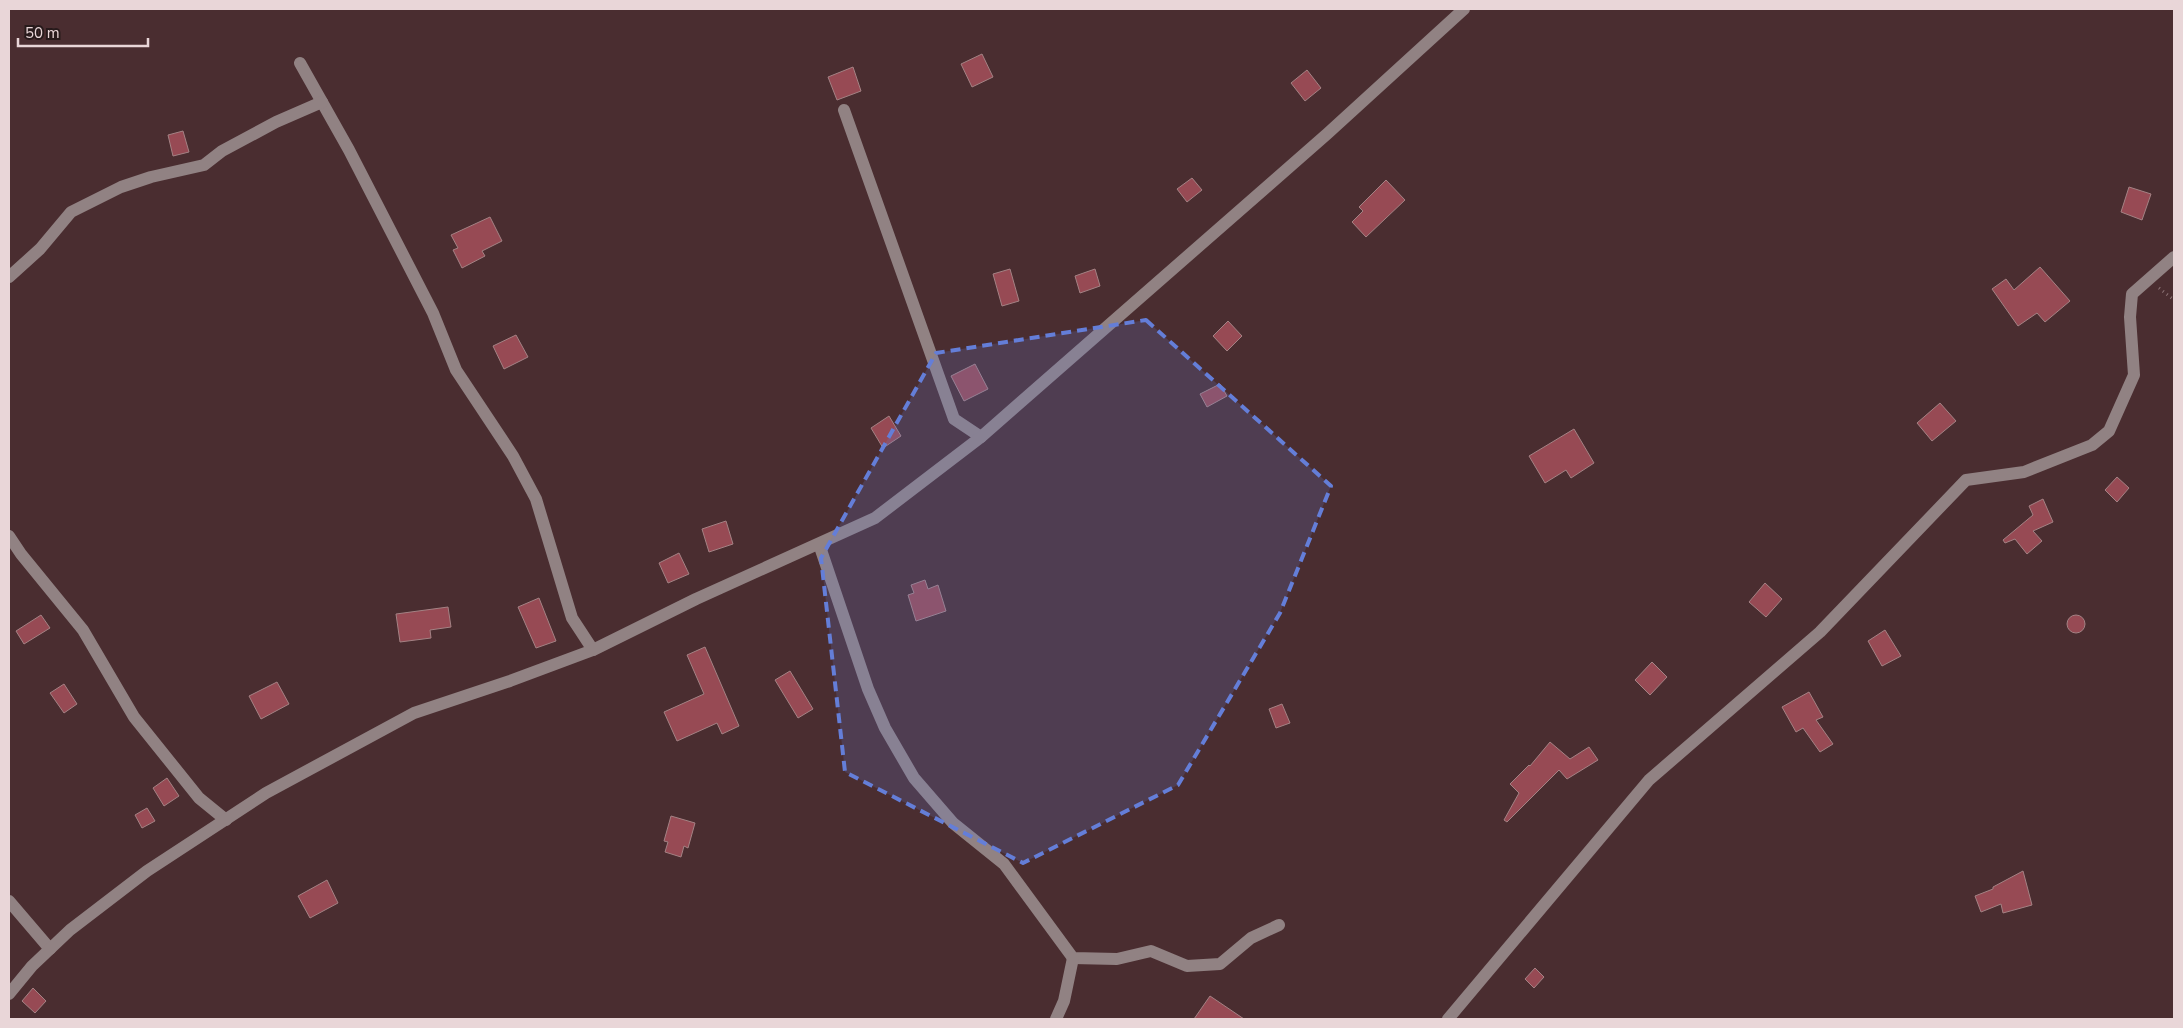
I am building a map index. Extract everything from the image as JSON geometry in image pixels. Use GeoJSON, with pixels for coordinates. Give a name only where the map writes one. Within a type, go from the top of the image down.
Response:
{"type":"FeatureCollection","features":[{"type":"Feature","properties":{"kind":"street"},"geometry":{"type":"LineString","coordinates":[[9,994],[32,966],[70,930],[147,871],[266,794],[414,713],[510,681],[593,650],[696,599],[876,518],[981,437],[1327,134],[1464,9]]}},
{"type":"Feature","properties":{"kind":"street"},"geometry":{"type":"LineString","coordinates":[[300,63],[349,150],[433,313],[456,370],[513,456],[536,499],[572,618],[593,650]]}},
{"type":"Feature","properties":{"kind":"street"},"geometry":{"type":"LineString","coordinates":[[9,277],[40,249],[71,212],[121,187],[151,177],[204,165],[222,151],[245,138],[322,102]]}},
{"type":"Feature","properties":{"kind":"street"},"geometry":{"type":"LineString","coordinates":[[844,110],[954,419],[981,437]]}},
{"type":"Feature","properties":{"kind":"street"},"geometry":{"type":"LineString","coordinates":[[1448,1019],[1649,780],[1820,632],[1966,480],[2024,472],[2092,445],[2109,431],[2134,375],[2130,317],[2132,294],[2174,257]]}},
{"type":"Feature","properties":{"kind":"street"},"geometry":{"type":"LineString","coordinates":[[9,536],[21,554],[83,630],[134,717],[199,798],[226,820]]}},
{"type":"Feature","properties":{"kind":"street"},"geometry":{"type":"LineString","coordinates":[[819,544],[868,690],[885,728],[914,778],[953,823],[1004,864],[1073,958],[1064,1001],[1056,1019]]}},
{"type":"Feature","properties":{"kind":"street"},"geometry":{"type":"LineString","coordinates":[[9,901],[50,949]]}},
{"type":"Feature","properties":{"kind":"street"},"geometry":{"type":"LineString","coordinates":[[1073,958],[1117,959],[1151,951],[1187,966],[1220,964],[1251,938],[1279,924]]}},
{"type":"Feature","properties":{"kind":"highlighted area"},"geometry":{"type":"Polygon","coordinates":[[[1146,320],[1331,486],[1280,613],[1178,785],[1023,863],[845,772],[821,558],[936,353],[1146,320]]]}},
{"type":"Feature","properties":{"kind":"building"},"geometry":{"type":"Polygon","coordinates":[[[982,54],[993,77],[972,87],[961,64],[982,54]]]}},
{"type":"Feature","properties":{"kind":"building"},"geometry":{"type":"Polygon","coordinates":[[[853,67],[861,91],[837,100],[828,77],[853,67]]]}},
{"type":"Feature","properties":{"kind":"building"},"geometry":{"type":"Polygon","coordinates":[[[1307,70],[1321,88],[1305,101],[1291,83],[1307,70]]]}},
{"type":"Feature","properties":{"kind":"building"},"geometry":{"type":"Polygon","coordinates":[[[183,131],[189,152],[173,156],[168,135],[183,131]]]}},
{"type":"Feature","properties":{"kind":"building"},"geometry":{"type":"Polygon","coordinates":[[[1192,178],[1202,190],[1187,202],[1177,189],[1192,178]]]}},
{"type":"Feature","properties":{"kind":"building"},"geometry":{"type":"Polygon","coordinates":[[[1386,180],[1405,200],[1366,237],[1352,222],[1363,211],[1359,207],[1386,180]]]}},
{"type":"Feature","properties":{"kind":"building"},"geometry":{"type":"Polygon","coordinates":[[[2129,187],[2151,194],[2142,220],[2121,212],[2129,187]]]}},
{"type":"Feature","properties":{"kind":"building"},"geometry":{"type":"Polygon","coordinates":[[[490,217],[502,241],[482,251],[485,256],[462,268],[453,250],[458,248],[451,235],[490,217]]]}},
{"type":"Feature","properties":{"kind":"building"},"geometry":{"type":"Polygon","coordinates":[[[2040,267],[2070,301],[2045,322],[2037,313],[2018,326],[1992,289],[2006,279],[2014,290],[2040,267]]]}},
{"type":"Feature","properties":{"kind":"building"},"geometry":{"type":"Polygon","coordinates":[[[1010,269],[1019,301],[1002,306],[993,274],[1010,269]]]}},
{"type":"Feature","properties":{"kind":"building"},"geometry":{"type":"Polygon","coordinates":[[[1095,269],[1100,286],[1080,293],[1075,276],[1095,269]]]}},
{"type":"Feature","properties":{"kind":"building"},"geometry":{"type":"Polygon","coordinates":[[[1228,321],[1242,336],[1227,351],[1213,336],[1228,321]]]}},
{"type":"Feature","properties":{"kind":"building"},"geometry":{"type":"Polygon","coordinates":[[[516,335],[528,357],[504,369],[493,346],[516,335]]]}},
{"type":"Feature","properties":{"kind":"building"},"geometry":{"type":"Polygon","coordinates":[[[975,364],[988,389],[964,401],[951,376],[975,364]]]}},
{"type":"Feature","properties":{"kind":"building"},"geometry":{"type":"Polygon","coordinates":[[[1220,384],[1227,396],[1207,407],[1200,394],[1220,384]]]}},
{"type":"Feature","properties":{"kind":"building"},"geometry":{"type":"Polygon","coordinates":[[[1940,403],[1956,421],[1932,441],[1917,423],[1940,403]]]}},
{"type":"Feature","properties":{"kind":"building"},"geometry":{"type":"Polygon","coordinates":[[[889,416],[901,436],[883,448],[871,428],[889,416]]]}},
{"type":"Feature","properties":{"kind":"building"},"geometry":{"type":"Polygon","coordinates":[[[1574,429],[1594,463],[1571,478],[1566,470],[1545,483],[1529,456],[1574,429]]]}},
{"type":"Feature","properties":{"kind":"building"},"geometry":{"type":"Polygon","coordinates":[[[2117,477],[2129,488],[2117,502],[2105,490],[2117,477]]]}},
{"type":"Feature","properties":{"kind":"building"},"geometry":{"type":"Polygon","coordinates":[[[2043,499],[2053,522],[2033,531],[2042,541],[2027,554],[2015,539],[2005,543],[2003,540],[2033,515],[2029,506],[2043,499]]]}},
{"type":"Feature","properties":{"kind":"building"},"geometry":{"type":"Polygon","coordinates":[[[726,521],[733,544],[709,552],[702,529],[726,521]]]}},
{"type":"Feature","properties":{"kind":"building"},"geometry":{"type":"Polygon","coordinates":[[[679,553],[689,574],[668,583],[659,563],[679,553]]]}},
{"type":"Feature","properties":{"kind":"building"},"geometry":{"type":"Polygon","coordinates":[[[925,580],[928,589],[938,585],[946,611],[916,621],[908,595],[914,593],[911,585],[925,580]]]}},
{"type":"Feature","properties":{"kind":"building"},"geometry":{"type":"Polygon","coordinates":[[[1765,583],[1782,599],[1766,617],[1749,602],[1765,583]]]}},
{"type":"Feature","properties":{"kind":"building"},"geometry":{"type":"Polygon","coordinates":[[[539,598],[556,641],[536,648],[518,607],[539,598]]]}},
{"type":"Feature","properties":{"kind":"building"},"geometry":{"type":"Polygon","coordinates":[[[448,607],[451,627],[430,630],[431,638],[400,642],[396,614],[448,607]]]}},
{"type":"Feature","properties":{"kind":"building"},"geometry":{"type":"Polygon","coordinates":[[[41,615],[50,628],[24,644],[16,631],[41,615]]]}},
{"type":"Feature","properties":{"kind":"building"},"geometry":{"type":"Polygon","coordinates":[[[2072,615],[2080,615],[2085,620],[2083,631],[2072,633],[2067,628],[2067,620],[2072,615]]]}},
{"type":"Feature","properties":{"kind":"building"},"geometry":{"type":"Polygon","coordinates":[[[1885,630],[1901,656],[1882,666],[1868,641],[1885,630]]]}},
{"type":"Feature","properties":{"kind":"building"},"geometry":{"type":"Polygon","coordinates":[[[705,647],[739,726],[722,734],[717,723],[677,741],[664,712],[704,694],[687,655],[705,647]]]}},
{"type":"Feature","properties":{"kind":"building"},"geometry":{"type":"Polygon","coordinates":[[[1652,662],[1667,677],[1650,695],[1635,680],[1652,662]]]}},
{"type":"Feature","properties":{"kind":"building"},"geometry":{"type":"Polygon","coordinates":[[[790,671],[813,709],[798,718],[775,680],[790,671]]]}},
{"type":"Feature","properties":{"kind":"building"},"geometry":{"type":"Polygon","coordinates":[[[277,682],[289,704],[261,719],[249,696],[277,682]]]}},
{"type":"Feature","properties":{"kind":"building"},"geometry":{"type":"Polygon","coordinates":[[[64,684],[77,704],[64,713],[50,693],[64,684]]]}},
{"type":"Feature","properties":{"kind":"building"},"geometry":{"type":"Polygon","coordinates":[[[1809,692],[1823,717],[1816,720],[1833,744],[1820,752],[1803,728],[1796,732],[1782,707],[1809,692]]]}},
{"type":"Feature","properties":{"kind":"building"},"geometry":{"type":"Polygon","coordinates":[[[1282,704],[1290,723],[1276,728],[1269,709],[1282,704]]]}},
{"type":"Feature","properties":{"kind":"building"},"geometry":{"type":"Polygon","coordinates":[[[1550,742],[1570,759],[1589,747],[1598,760],[1567,779],[1559,770],[1507,822],[1504,820],[1519,793],[1510,784],[1530,766],[1550,742]]]}},
{"type":"Feature","properties":{"kind":"building"},"geometry":{"type":"Polygon","coordinates":[[[167,778],[179,796],[164,806],[153,788],[167,778]]]}},
{"type":"Feature","properties":{"kind":"building"},"geometry":{"type":"Polygon","coordinates":[[[147,808],[155,821],[142,828],[135,815],[147,808]]]}},
{"type":"Feature","properties":{"kind":"building"},"geometry":{"type":"Polygon","coordinates":[[[671,816],[695,823],[688,848],[684,846],[681,857],[665,852],[668,842],[664,841],[671,816]]]}},
{"type":"Feature","properties":{"kind":"building"},"geometry":{"type":"Polygon","coordinates":[[[2023,871],[2032,905],[2003,913],[2001,904],[1981,912],[1975,896],[1993,889],[1993,887],[2023,871]]]}},
{"type":"Feature","properties":{"kind":"building"},"geometry":{"type":"Polygon","coordinates":[[[327,880],[338,903],[310,918],[298,896],[327,880]]]}},
{"type":"Feature","properties":{"kind":"building"},"geometry":{"type":"Polygon","coordinates":[[[1535,968],[1544,977],[1534,988],[1525,979],[1535,968]]]}},
{"type":"Feature","properties":{"kind":"building"},"geometry":{"type":"Polygon","coordinates":[[[33,988],[46,1001],[35,1013],[22,1001],[33,988]]]}},
{"type":"Feature","properties":{"kind":"building"},"geometry":{"type":"Polygon","coordinates":[[[1210,996],[1244,1019],[1194,1019],[1210,996]]]}}]}
